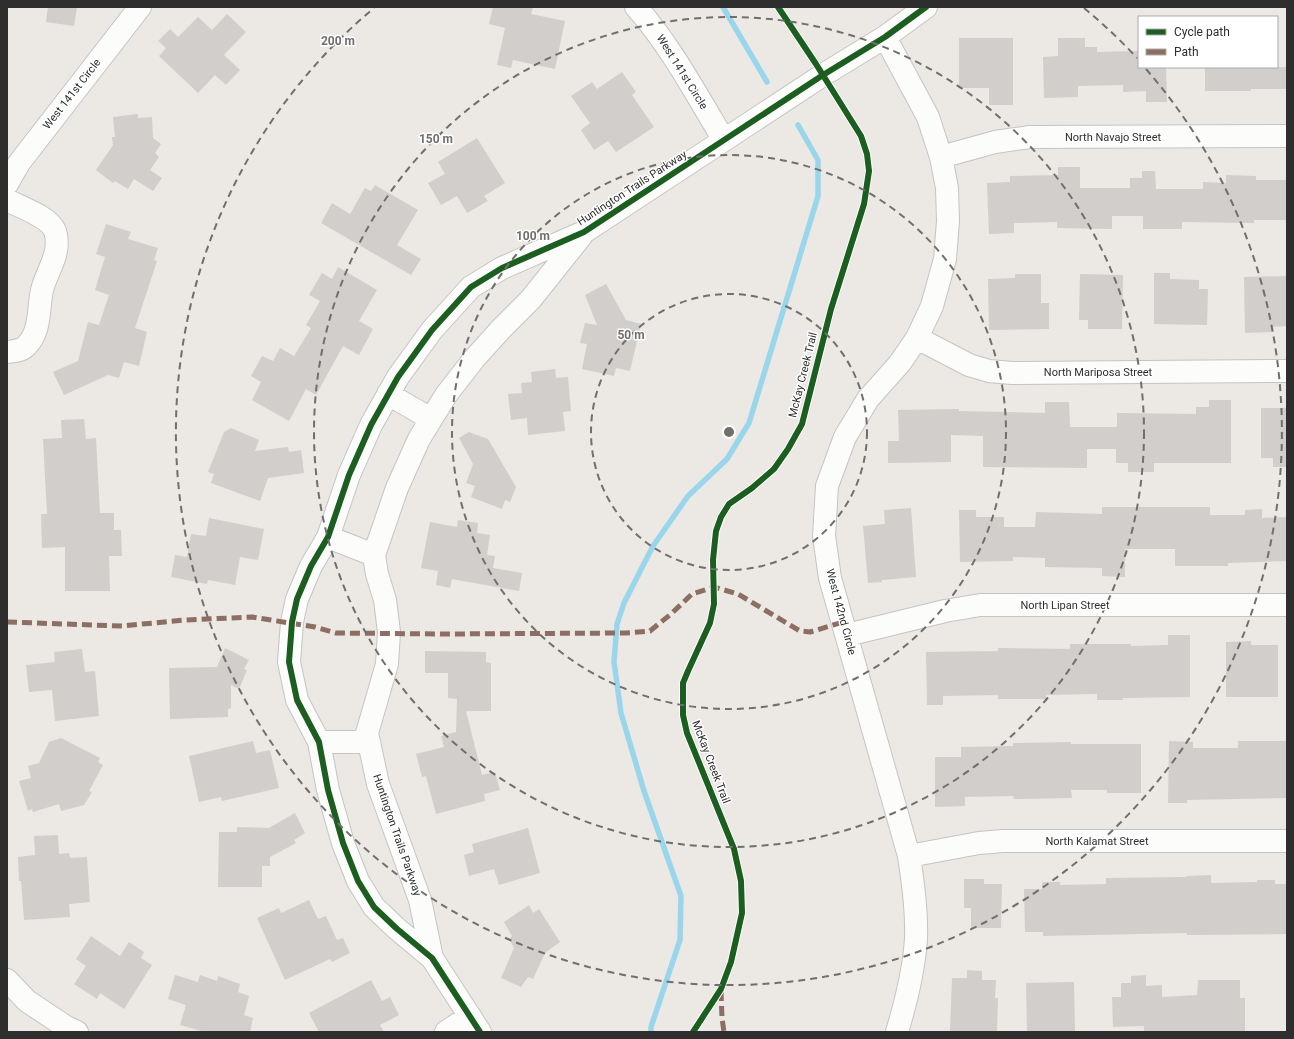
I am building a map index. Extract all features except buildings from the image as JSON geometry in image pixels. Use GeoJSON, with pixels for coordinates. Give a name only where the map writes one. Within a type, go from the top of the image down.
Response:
{"type":"FeatureCollection","features":[{"type":"Feature","properties":{"kind":"street","name":"West 141st Circle"},"geometry":{"type":"LineString","coordinates":[[7,184],[19,163],[140,7]]}},
{"type":"Feature","properties":{"kind":"street","name":"West 141st Circle"},"geometry":{"type":"LineString","coordinates":[[636,7],[650,23],[668,49],[724,140]]}},
{"type":"Feature","properties":{"kind":"street","name":"Huntington Trails Parkway"},"geometry":{"type":"LineString","coordinates":[[475,1024],[432,958],[396,928],[374,907],[358,881],[343,843],[328,790],[319,742],[297,700],[289,662],[292,622],[297,599],[311,566],[328,537],[349,475],[371,425],[398,377],[432,330],[471,287],[502,268],[584,232],[823,75],[885,37],[926,7]]}},
{"type":"Feature","properties":{"kind":"street","name":"West 142nd Circle"},"geometry":{"type":"LineString","coordinates":[[885,37],[928,117],[941,157],[946,188],[948,221],[945,259],[932,306],[917,338],[900,363],[868,399],[845,437],[827,486],[824,536],[830,578],[909,856],[915,897],[916,938],[913,968],[897,1032]]}},
{"type":"Feature","properties":{"kind":"street","name":"North Navajo Street"},"geometry":{"type":"LineString","coordinates":[[941,157],[995,142],[1030,137],[1287,136]]}},
{"type":"Feature","properties":{"kind":"street"},"geometry":{"type":"LineString","coordinates":[[7,200],[46,220],[55,230],[56,245],[55,257],[42,289],[36,328],[31,339],[26,346],[20,350],[7,352]]}},
{"type":"Feature","properties":{"kind":"street","name":"Huntington Trails Parkway"},"geometry":{"type":"LineString","coordinates":[[432,958],[420,900],[378,784],[366,733],[387,664],[389,632],[385,600],[377,574],[374,555],[397,488],[419,439],[446,395],[474,359],[531,299],[584,232]]}},
{"type":"Feature","properties":{"kind":"street","name":"North Mariposa Street"},"geometry":{"type":"LineString","coordinates":[[917,338],[969,365],[989,371],[1012,373],[1287,371]]}},
{"type":"Feature","properties":{"kind":"street"},"geometry":{"type":"LineString","coordinates":[[388,394],[431,419]]}},
{"type":"Feature","properties":{"kind":"street"},"geometry":{"type":"LineString","coordinates":[[328,537],[374,555]]}},
{"type":"Feature","properties":{"kind":"street","name":"North Lipan Street"},"geometry":{"type":"LineString","coordinates":[[847,634],[945,611],[980,605],[1287,605]]}},
{"type":"Feature","properties":{"kind":"street"},"geometry":{"type":"LineString","coordinates":[[319,742],[368,742]]}},
{"type":"Feature","properties":{"kind":"street","name":"North Kalamat Street"},"geometry":{"type":"LineString","coordinates":[[909,856],[979,843],[1003,841],[1287,840]]}},
{"type":"Feature","properties":{"kind":"street"},"geometry":{"type":"LineString","coordinates":[[7,980],[27,1002],[66,1028],[77,1032]]}},
{"type":"Feature","properties":{"kind":"street"},"geometry":{"type":"LineString","coordinates":[[446,1032],[475,1024]]}},
{"type":"Feature","properties":{"kind":"waterway"},"geometry":{"type":"LineString","coordinates":[[723,7],[767,82]]}},
{"type":"Feature","properties":{"kind":"waterway"},"geometry":{"type":"LineString","coordinates":[[651,1032],[651,1027],[680,940],[681,896],[644,791],[621,713],[614,662],[617,624],[624,603],[653,546],[688,496],[727,459],[749,423],[818,196],[818,160],[798,125]]}},
{"type":"Feature","properties":{"kind":"marked path"},"geometry":{"type":"LineString","coordinates":[[7,622],[122,626],[185,620],[252,617],[315,627],[336,633],[626,633],[650,631],[692,594],[714,587],[738,594],[800,631],[810,632],[843,622]]}},
{"type":"Feature","properties":{"kind":"marked path"},"geometry":{"type":"LineString","coordinates":[[721,991],[724,1032]]}},
{"type":"Feature","properties":{"kind":"cycle path","name":"McKay Creek Trail"},"geometry":{"type":"LineString","coordinates":[[693,1032],[721,989],[731,962],[742,913],[741,881],[734,849],[687,733],[683,715],[683,683],[710,623],[714,604],[713,560],[716,531],[721,517],[729,504],[752,488],[774,469],[788,449],[802,424],[831,309],[864,204],[869,171],[867,154],[861,136],[778,7]]}},
{"type":"Feature","properties":{"kind":"cycle path"},"geometry":{"type":"LineString","coordinates":[[480,1032],[432,958],[396,928],[374,907],[358,881],[343,843],[328,790],[319,742],[297,700],[289,662],[292,622],[297,599],[311,566],[328,537],[349,475],[371,425],[398,377],[432,330],[471,287],[502,268],[584,232],[823,75],[885,37],[926,7]]}}]}
